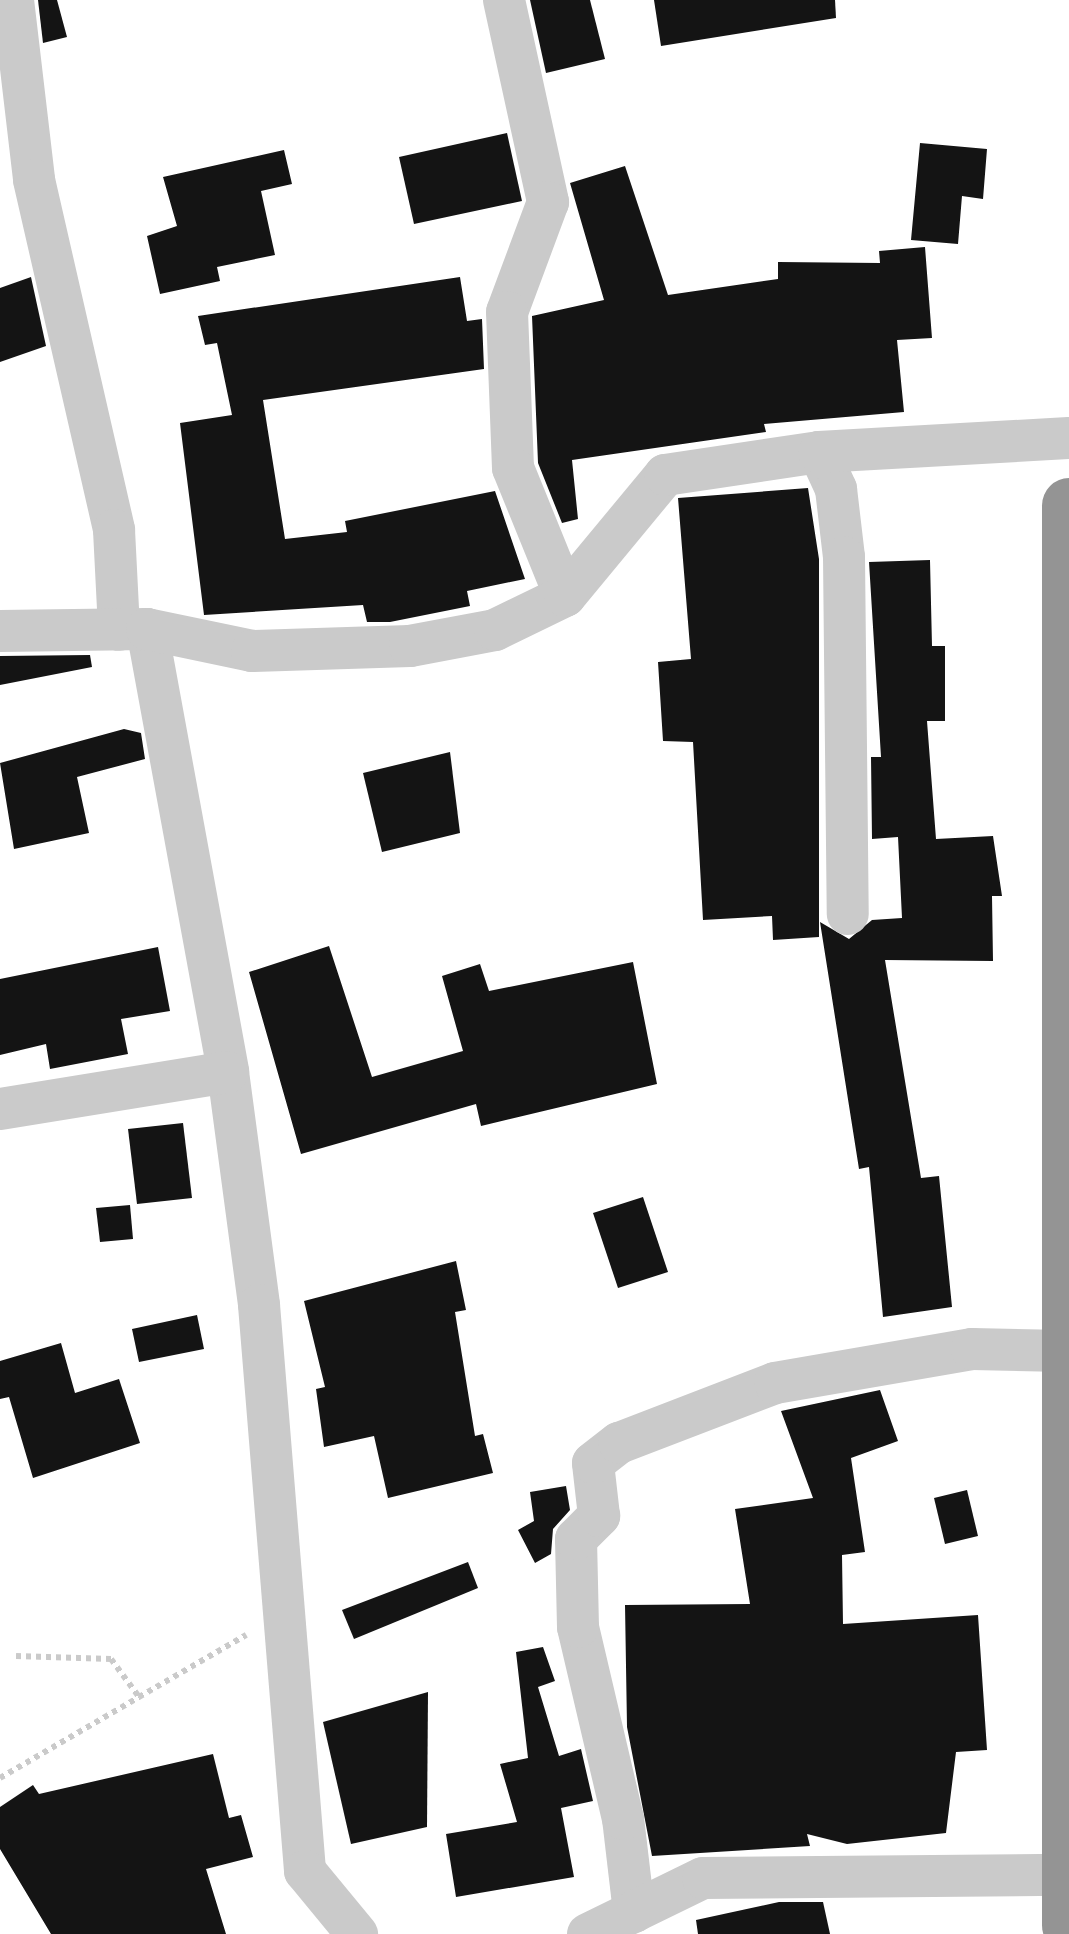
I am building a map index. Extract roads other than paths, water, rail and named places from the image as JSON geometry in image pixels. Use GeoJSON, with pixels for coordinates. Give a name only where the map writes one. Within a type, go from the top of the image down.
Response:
{"type":"FeatureCollection","features":[{"type":"Feature","properties":{"kind":"highway"},"geometry":{"type":"LineString","coordinates":[[1067,1900],[1064,1351],[1069,505]]}},
{"type":"Feature","properties":{"kind":"street"},"geometry":{"type":"LineString","coordinates":[[13,0],[34,180],[114,530],[228,1072],[274,1464],[277,1616],[305,1872],[357,1934]]}},
{"type":"Feature","properties":{"kind":"street"},"geometry":{"type":"LineString","coordinates":[[504,0],[548,202],[507,312],[513,468],[565,596]]}},
{"type":"Feature","properties":{"kind":"street"},"geometry":{"type":"LineString","coordinates":[[0,631],[133,629],[252,651],[410,646],[494,630],[565,596],[665,475],[819,452],[1069,438]]}},
{"type":"Feature","properties":{"kind":"street"},"geometry":{"type":"LineString","coordinates":[[819,452],[836,489],[844,557],[848,914]]}},
{"type":"Feature","properties":{"kind":"street"},"geometry":{"type":"LineString","coordinates":[[0,1110],[228,1072]]}},
{"type":"Feature","properties":{"kind":"street"},"geometry":{"type":"LineString","coordinates":[[634,1912],[624,1819],[578,1627],[576,1539],[598,1516],[593,1463],[619,1444],[775,1382],[972,1349],[1064,1351]]}},
{"type":"Feature","properties":{"kind":"street"},"geometry":{"type":"LineString","coordinates":[[588,1934],[703,1878],[1067,1900]]}}]}
